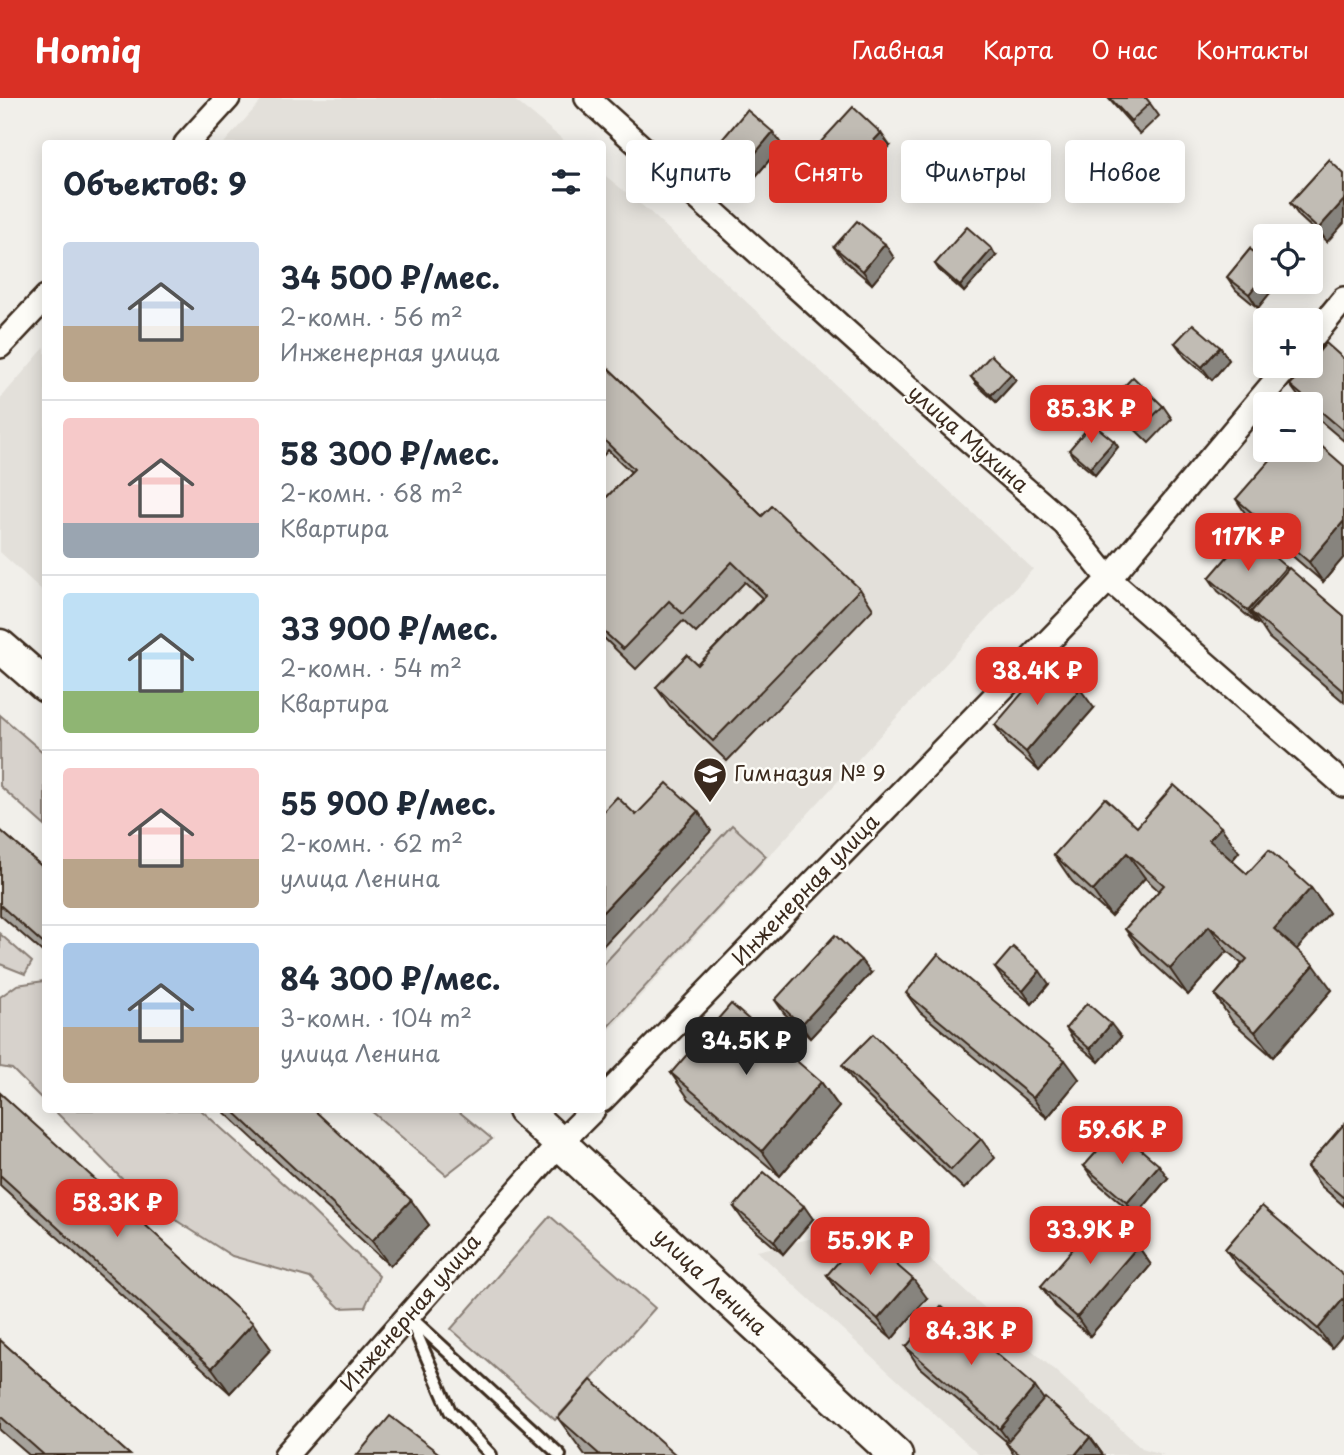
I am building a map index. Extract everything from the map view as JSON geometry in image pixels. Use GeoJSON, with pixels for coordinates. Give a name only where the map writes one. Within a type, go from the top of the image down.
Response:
{"type":"FeatureCollection","features":[{"type":"Feature","properties":{"kind":"main road"},"geometry":{"type":"LineString","coordinates":[[0,646],[42,683]]}},
{"type":"Feature","properties":{"kind":"main road","name":"улица Ленина"},"geometry":{"type":"LineString","coordinates":[[527,1113],[896,1455]]}},
{"type":"Feature","properties":{"kind":"street"},"geometry":{"type":"LineString","coordinates":[[190,140],[228,98]]}},
{"type":"Feature","properties":{"kind":"street","name":"улица Мухина"},"geometry":{"type":"LineString","coordinates":[[587,98],[891,373],[1065,524],[1109,579],[1344,785]]}},
{"type":"Feature","properties":{"kind":"street"},"geometry":{"type":"LineString","coordinates":[[1323,324],[1344,299]]}},
{"type":"Feature","properties":{"kind":"street"},"geometry":{"type":"LineString","coordinates":[[0,346],[42,301]]}},
{"type":"Feature","properties":{"kind":"street","name":"Инженерная улица"},"geometry":{"type":"LineString","coordinates":[[606,1096],[1109,579],[1278,378]]}},
{"type":"Feature","properties":{"kind":"street","name":"Инженерная улица"},"geometry":{"type":"LineString","coordinates":[[286,1455],[561,1142],[590,1113]]}},
{"type":"Feature","properties":{"kind":"lane"},"geometry":{"type":"LineString","coordinates":[[408,1315],[450,1411],[491,1455]]}},
{"type":"Feature","properties":{"kind":"lane"},"geometry":{"type":"LineString","coordinates":[[408,1315],[559,1455]]}},
{"type":"Feature","properties":{"kind":"shaded area"},"geometry":{"type":"Polygon","coordinates":[[[264,98],[512,98],[563,140],[227,140],[264,98]]]}},
{"type":"Feature","properties":{"kind":"shaded area","name":"Гимназия № 9"},"geometry":{"type":"Polygon","coordinates":[[[606,176],[626,192],[626,203],[639,203],[1033,569],[606,1034],[606,176]]]}},
{"type":"Feature","properties":{"kind":"shaded area"},"geometry":{"type":"Polygon","coordinates":[[[42,350],[42,590],[0,552],[0,399],[42,350]]]}},
{"type":"Feature","properties":{"kind":"shaded area"},"geometry":{"type":"Polygon","coordinates":[[[0,715],[42,751],[42,823],[0,786],[0,715]]]}},
{"type":"Feature","properties":{"kind":"shaded area"},"geometry":{"type":"Polygon","coordinates":[[[732,825],[766,856],[606,1029],[606,962],[732,825]]]}},
{"type":"Feature","properties":{"kind":"shaded area"},"geometry":{"type":"Polygon","coordinates":[[[0,934],[32,962],[25,974],[0,964],[0,934]]]}},
{"type":"Feature","properties":{"kind":"shaded area"},"geometry":{"type":"Polygon","coordinates":[[[42,981],[42,1099],[12,1069],[0,1067],[0,997],[17,985],[42,981]]]}},
{"type":"Feature","properties":{"kind":"shaded area"},"geometry":{"type":"Polygon","coordinates":[[[57,1113],[204,1113],[300,1199],[379,1276],[365,1307],[340,1308],[310,1278],[232,1256],[174,1219],[125,1182],[57,1113]]]}},
{"type":"Feature","properties":{"kind":"shaded area"},"geometry":{"type":"Polygon","coordinates":[[[374,1113],[461,1113],[492,1139],[446,1175],[374,1113]]]}},
{"type":"Feature","properties":{"kind":"shaded area"},"geometry":{"type":"Polygon","coordinates":[[[550,1216],[655,1308],[555,1420],[451,1329],[550,1216]]]}},
{"type":"Feature","properties":{"kind":"shaded area"},"geometry":{"type":"Polygon","coordinates":[[[887,1221],[1142,1448],[1164,1455],[979,1455],[757,1251],[887,1221]]]}},
{"type":"Feature","properties":{"kind":"building"},"geometry":{"type":"Polygon","coordinates":[[[1110,98],[1146,98],[1150,103],[1131,121],[1110,98]]]}},
{"type":"Feature","properties":{"kind":"building"},"geometry":{"type":"Polygon","coordinates":[[[853,107],[881,133],[874,140],[823,140],[853,107]]]}},
{"type":"Feature","properties":{"kind":"building"},"geometry":{"type":"Polygon","coordinates":[[[747,110],[773,132],[755,153],[755,140],[722,140],[747,110]]]}},
{"type":"Feature","properties":{"kind":"building"},"geometry":{"type":"Polygon","coordinates":[[[1329,160],[1344,174],[1344,200],[1322,224],[1313,224],[1290,203],[1329,160]]]}},
{"type":"Feature","properties":{"kind":"building"},"geometry":{"type":"Polygon","coordinates":[[[857,221],[885,244],[863,271],[834,247],[857,221]]]}},
{"type":"Feature","properties":{"kind":"building"},"geometry":{"type":"Polygon","coordinates":[[[967,227],[992,249],[960,286],[935,264],[967,227]]]}},
{"type":"Feature","properties":{"kind":"building"},"geometry":{"type":"Polygon","coordinates":[[[1250,249],[1253,251],[1253,289],[1249,294],[1227,277],[1250,249]]]}},
{"type":"Feature","properties":{"kind":"building"},"geometry":{"type":"Polygon","coordinates":[[[1193,324],[1220,347],[1202,367],[1175,343],[1193,324]]]}},
{"type":"Feature","properties":{"kind":"building"},"geometry":{"type":"Polygon","coordinates":[[[1326,343],[1344,359],[1344,431],[1323,413],[1323,392],[1298,392],[1290,385],[1296,378],[1323,378],[1323,347],[1326,343]]]}},
{"type":"Feature","properties":{"kind":"building"},"geometry":{"type":"Polygon","coordinates":[[[991,355],[1011,374],[991,395],[971,377],[991,355]]]}},
{"type":"Feature","properties":{"kind":"building"},"geometry":{"type":"Polygon","coordinates":[[[606,366],[762,516],[772,506],[860,589],[713,741],[656,687],[687,655],[698,665],[766,595],[732,562],[683,614],[669,601],[623,649],[606,634],[606,498],[634,469],[606,442],[606,366]]]}},
{"type":"Feature","properties":{"kind":"building"},"geometry":{"type":"Polygon","coordinates":[[[1133,377],[1163,406],[1140,430],[1110,401],[1133,377]]]}},
{"type":"Feature","properties":{"kind":"building"},"geometry":{"type":"Polygon","coordinates":[[[1092,423],[1114,441],[1090,468],[1069,450],[1092,423]]]}},
{"type":"Feature","properties":{"kind":"building"},"geometry":{"type":"Polygon","coordinates":[[[1323,448],[1344,466],[1344,521],[1309,562],[1236,499],[1268,462],[1323,462],[1323,448]]]}},
{"type":"Feature","properties":{"kind":"building"},"geometry":{"type":"Polygon","coordinates":[[[1247,534],[1286,567],[1248,611],[1209,578],[1247,534]]]}},
{"type":"Feature","properties":{"kind":"building"},"geometry":{"type":"Polygon","coordinates":[[[1289,568],[1344,616],[1344,692],[1251,612],[1289,568]]]}},
{"type":"Feature","properties":{"kind":"building"},"geometry":{"type":"Polygon","coordinates":[[[1049,662],[1080,689],[1026,752],[995,725],[1049,662]]]}},
{"type":"Feature","properties":{"kind":"building"},"geometry":{"type":"Polygon","coordinates":[[[667,783],[698,811],[606,909],[606,809],[617,797],[636,815],[667,783]]]}},
{"type":"Feature","properties":{"kind":"building"},"geometry":{"type":"Polygon","coordinates":[[[1174,785],[1221,827],[1209,840],[1247,874],[1269,850],[1311,888],[1274,929],[1314,965],[1255,1032],[1215,995],[1247,959],[1209,926],[1170,969],[1125,929],[1164,885],[1127,853],[1093,891],[1054,855],[1105,798],[1137,827],[1174,785]]]}},
{"type":"Feature","properties":{"kind":"building"},"geometry":{"type":"Polygon","coordinates":[[[0,830],[42,867],[42,942],[0,905],[0,830]]]}},
{"type":"Feature","properties":{"kind":"building"},"geometry":{"type":"Polygon","coordinates":[[[835,935],[861,960],[801,1025],[775,1000],[835,935]]]}},
{"type":"Feature","properties":{"kind":"building"},"geometry":{"type":"Polygon","coordinates":[[[1013,947],[1040,971],[1023,991],[995,968],[1013,947]]]}},
{"type":"Feature","properties":{"kind":"building"},"geometry":{"type":"Polygon","coordinates":[[[938,954],[1065,1060],[1033,1098],[906,993],[938,954]]]}},
{"type":"Feature","properties":{"kind":"building"},"geometry":{"type":"Polygon","coordinates":[[[1087,1003],[1111,1024],[1090,1049],[1066,1028],[1087,1003]]]}},
{"type":"Feature","properties":{"kind":"building"},"geometry":{"type":"Polygon","coordinates":[[[731,1004],[821,1082],[762,1151],[671,1073],[731,1004]]]}},
{"type":"Feature","properties":{"kind":"building"},"geometry":{"type":"Polygon","coordinates":[[[873,1034],[981,1139],[951,1170],[842,1065],[873,1034]]]}},
{"type":"Feature","properties":{"kind":"building"},"geometry":{"type":"Polygon","coordinates":[[[0,1093],[253,1323],[212,1368],[0,1175],[0,1093]]]}},
{"type":"Feature","properties":{"kind":"building"},"geometry":{"type":"Polygon","coordinates":[[[235,1113],[317,1113],[411,1200],[372,1241],[235,1113]]]}},
{"type":"Feature","properties":{"kind":"building"},"geometry":{"type":"Polygon","coordinates":[[[1344,1124],[1344,1198],[1307,1167],[1344,1124]]]}},
{"type":"Feature","properties":{"kind":"building"},"geometry":{"type":"Polygon","coordinates":[[[1117,1129],[1159,1165],[1127,1203],[1084,1166],[1117,1129]]]}},
{"type":"Feature","properties":{"kind":"building"},"geometry":{"type":"Polygon","coordinates":[[[764,1172],[804,1206],[774,1241],[734,1207],[764,1172]]]}},
{"type":"Feature","properties":{"kind":"building"},"geometry":{"type":"Polygon","coordinates":[[[1262,1206],[1344,1276],[1344,1298],[1318,1329],[1225,1249],[1262,1206]]]}},
{"type":"Feature","properties":{"kind":"building"},"geometry":{"type":"Polygon","coordinates":[[[1102,1215],[1138,1246],[1077,1317],[1041,1286],[1102,1215]]]}},
{"type":"Feature","properties":{"kind":"building"},"geometry":{"type":"Polygon","coordinates":[[[862,1235],[913,1279],[878,1319],[827,1275],[862,1235]]]}},
{"type":"Feature","properties":{"kind":"building"},"geometry":{"type":"Polygon","coordinates":[[[941,1306],[1035,1387],[1000,1429],[906,1347],[941,1306]]]}},
{"type":"Feature","properties":{"kind":"building"},"geometry":{"type":"Polygon","coordinates":[[[0,1340],[130,1455],[44,1455],[0,1416],[0,1340]]]}},
{"type":"Feature","properties":{"kind":"building"},"geometry":{"type":"Polygon","coordinates":[[[591,1380],[676,1455],[600,1455],[558,1418],[591,1380]]]}},
{"type":"Feature","properties":{"kind":"building"},"geometry":{"type":"Polygon","coordinates":[[[1045,1398],[1090,1437],[1075,1455],[1020,1455],[1006,1443],[1045,1398]]]}},
{"type":"Feature","properties":{"kind":"building"},"geometry":{"type":"Polygon","coordinates":[[[390,1416],[441,1455],[357,1455],[390,1416]]]}},
{"type":"Feature","properties":{"kind":"place","name":"Гимназия № 9"},"geometry":{"type":"Point","coordinates":[710,804]}}]}
